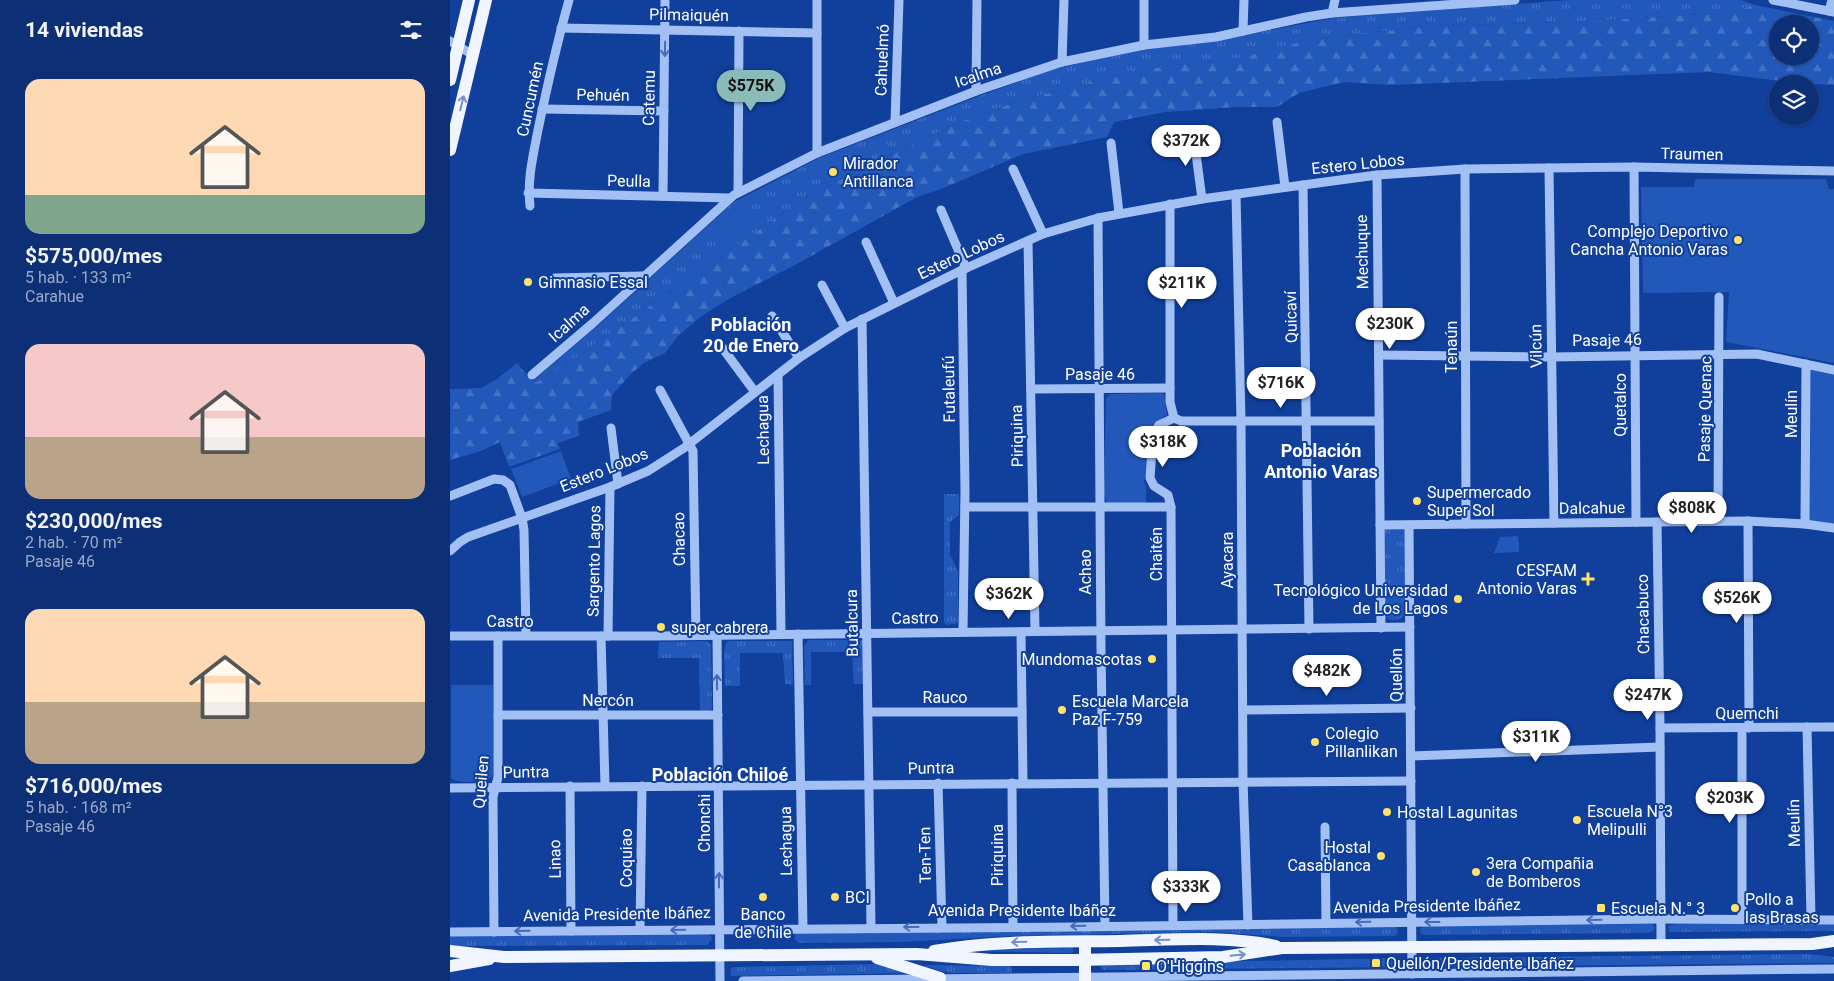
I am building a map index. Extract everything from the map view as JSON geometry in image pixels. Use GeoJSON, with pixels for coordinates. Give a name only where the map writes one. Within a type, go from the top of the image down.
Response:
{"type":"FeatureCollection","features":[{"type":"Feature","properties":{"kind":"main road"},"geometry":{"type":"LineString","coordinates":[[450,80],[454,44],[469,0]]}},
{"type":"Feature","properties":{"kind":"main road"},"geometry":{"type":"LineString","coordinates":[[450,150],[486,0]]}},
{"type":"Feature","properties":{"kind":"main road","name":"Avenida Presidente Ibáñez"},"geometry":{"type":"LineString","coordinates":[[917,954],[975,945],[1085,942],[1237,940],[1282,948]]}},
{"type":"Feature","properties":{"kind":"main road","name":"Avenida Presidente Ibáñez"},"geometry":{"type":"LineString","coordinates":[[450,951],[504,957],[917,954],[992,960],[1085,960],[1224,957],[1282,948],[1812,944],[1834,940]]}},
{"type":"Feature","properties":{"kind":"main road"},"geometry":{"type":"LineString","coordinates":[[1085,942],[1085,979]]}},
{"type":"Feature","properties":{"kind":"main road","name":"Avenida Presidente Ibáñez"},"geometry":{"type":"LineString","coordinates":[[1812,944],[1834,950]]}},
{"type":"Feature","properties":{"kind":"main road"},"geometry":{"type":"LineString","coordinates":[[865,954],[926,972],[940,980]]}},
{"type":"Feature","properties":{"kind":"main road","name":"Avenida Presidente Ibáñez"},"geometry":{"type":"LineString","coordinates":[[450,966],[504,957]]}},
{"type":"Feature","properties":{"kind":"street","name":"Cuncumén"},"geometry":{"type":"LineString","coordinates":[[530,206],[528,193],[530,174],[542,109],[569,0]]}},
{"type":"Feature","properties":{"kind":"street","name":"Catemu"},"geometry":{"type":"LineString","coordinates":[[663,196],[665,0]]}},
{"type":"Feature","properties":{"kind":"street"},"geometry":{"type":"LineString","coordinates":[[817,0],[817,153]]}},
{"type":"Feature","properties":{"kind":"street","name":"Cahuelmó"},"geometry":{"type":"LineString","coordinates":[[895,122],[899,0]]}},
{"type":"Feature","properties":{"kind":"street"},"geometry":{"type":"LineString","coordinates":[[976,91],[977,0]]}},
{"type":"Feature","properties":{"kind":"street"},"geometry":{"type":"LineString","coordinates":[[1062,62],[1064,0]]}},
{"type":"Feature","properties":{"kind":"street"},"geometry":{"type":"LineString","coordinates":[[1144,0],[1144,45]]}},
{"type":"Feature","properties":{"kind":"street"},"geometry":{"type":"LineString","coordinates":[[1243,32],[1244,0]]}},
{"type":"Feature","properties":{"kind":"street"},"geometry":{"type":"LineString","coordinates":[[1332,14],[1335,0]]}},
{"type":"Feature","properties":{"kind":"street","name":"Icalma"},"geometry":{"type":"LineString","coordinates":[[532,375],[593,323],[738,192],[817,153],[976,91],[1062,62],[1144,45],[1216,37],[1306,17],[1515,0]]}},
{"type":"Feature","properties":{"kind":"street"},"geometry":{"type":"LineString","coordinates":[[1773,0],[1832,12],[1832,0]]}},
{"type":"Feature","properties":{"kind":"street","name":"Pilmaiquén"},"geometry":{"type":"LineString","coordinates":[[561,28],[817,32]]}},
{"type":"Feature","properties":{"kind":"street"},"geometry":{"type":"LineString","coordinates":[[738,192],[739,31]]}},
{"type":"Feature","properties":{"kind":"street"},"geometry":{"type":"LineString","coordinates":[[454,44],[473,55]]}},
{"type":"Feature","properties":{"kind":"street","name":"Pehuén"},"geometry":{"type":"LineString","coordinates":[[542,109],[664,111]]}},
{"type":"Feature","properties":{"kind":"street"},"geometry":{"type":"LineString","coordinates":[[1277,122],[1285,187]]}},
{"type":"Feature","properties":{"kind":"street"},"geometry":{"type":"LineString","coordinates":[[1193,131],[1202,199]]}},
{"type":"Feature","properties":{"kind":"street"},"geometry":{"type":"LineString","coordinates":[[1111,143],[1119,213]]}},
{"type":"Feature","properties":{"kind":"street","name":"Estero Lobos"},"geometry":{"type":"LineString","coordinates":[[450,551],[468,538],[648,471],[690,444],[799,358],[845,328],[964,269],[1043,234],[1119,213],[1202,199],[1377,175],[1466,169],[1549,168]]}},
{"type":"Feature","properties":{"kind":"street","name":"Traumen"},"geometry":{"type":"LineString","coordinates":[[1549,168],[1834,171]]}},
{"type":"Feature","properties":{"kind":"street","name":"Vilcún"},"geometry":{"type":"LineString","coordinates":[[1549,168],[1554,523]]}},
{"type":"Feature","properties":{"kind":"street","name":"Quetalco"},"geometry":{"type":"LineString","coordinates":[[1634,168],[1636,522]]}},
{"type":"Feature","properties":{"kind":"street"},"geometry":{"type":"LineString","coordinates":[[1013,169],[1043,234]]}},
{"type":"Feature","properties":{"kind":"street","name":"Tenaún"},"geometry":{"type":"LineString","coordinates":[[1466,169],[1466,524]]}},
{"type":"Feature","properties":{"kind":"street","name":"Mechuque"},"geometry":{"type":"LineString","coordinates":[[1377,175],[1381,628]]}},
{"type":"Feature","properties":{"kind":"street","name":"Quicaví"},"geometry":{"type":"LineString","coordinates":[[1303,185],[1309,628]]}},
{"type":"Feature","properties":{"kind":"street","name":"Peulla"},"geometry":{"type":"LineString","coordinates":[[528,193],[730,198]]}},
{"type":"Feature","properties":{"kind":"street","name":"Ayacara"},"geometry":{"type":"LineString","coordinates":[[1236,194],[1244,781],[1248,925]]}},
{"type":"Feature","properties":{"kind":"street"},"geometry":{"type":"LineString","coordinates":[[1170,204],[1170,402],[1174,418],[1181,421],[1379,421]]}},
{"type":"Feature","properties":{"kind":"street","name":"Futaleufú"},"geometry":{"type":"LineString","coordinates":[[941,210],[964,269],[965,507],[962,632]]}},
{"type":"Feature","properties":{"kind":"street","name":"Achao"},"geometry":{"type":"LineString","coordinates":[[1098,218],[1100,631],[1105,926]]}},
{"type":"Feature","properties":{"kind":"street","name":"Piriquina"},"geometry":{"type":"LineString","coordinates":[[1028,241],[1036,631]]}},
{"type":"Feature","properties":{"kind":"street"},"geometry":{"type":"LineString","coordinates":[[866,242],[894,303]]}},
{"type":"Feature","properties":{"kind":"street"},"geometry":{"type":"LineString","coordinates":[[555,278],[643,276]]}},
{"type":"Feature","properties":{"kind":"street"},"geometry":{"type":"LineString","coordinates":[[822,285],[845,328]]}},
{"type":"Feature","properties":{"kind":"street","name":"Pasaje Quenac"},"geometry":{"type":"LineString","coordinates":[[1718,522],[1719,297]]}},
{"type":"Feature","properties":{"kind":"street"},"geometry":{"type":"LineString","coordinates":[[772,316],[799,358]]}},
{"type":"Feature","properties":{"kind":"street","name":"Butalcura"},"geometry":{"type":"LineString","coordinates":[[862,319],[871,928]]}},
{"type":"Feature","properties":{"kind":"street"},"geometry":{"type":"LineString","coordinates":[[721,346],[755,392]]}},
{"type":"Feature","properties":{"kind":"street","name":"Pasaje 46"},"geometry":{"type":"LineString","coordinates":[[1378,355],[1763,354],[1834,370]]}},
{"type":"Feature","properties":{"kind":"street","name":"Meulín"},"geometry":{"type":"LineString","coordinates":[[1806,364],[1806,524]]}},
{"type":"Feature","properties":{"kind":"street","name":"Lechagua"},"geometry":{"type":"LineString","coordinates":[[778,375],[781,634]]}},
{"type":"Feature","properties":{"kind":"street","name":"Pasaje 46"},"geometry":{"type":"LineString","coordinates":[[1031,389],[1170,388]]}},
{"type":"Feature","properties":{"kind":"street"},"geometry":{"type":"LineString","coordinates":[[660,390],[690,444]]}},
{"type":"Feature","properties":{"kind":"street","name":"Chaitén"},"geometry":{"type":"LineString","coordinates":[[1173,925],[1171,507],[1168,495],[1154,486],[1150,478],[1153,436],[1159,425],[1174,418]]}},
{"type":"Feature","properties":{"kind":"street","name":"Sargento Lagos"},"geometry":{"type":"LineString","coordinates":[[605,786],[603,715],[605,636],[614,485],[611,428]]}},
{"type":"Feature","properties":{"kind":"street","name":"Chacao"},"geometry":{"type":"LineString","coordinates":[[690,444],[693,451],[696,635]]}},
{"type":"Feature","properties":{"kind":"street"},"geometry":{"type":"LineString","coordinates":[[450,496],[494,479],[503,480],[510,485],[522,518],[524,530],[526,635]]}},
{"type":"Feature","properties":{"kind":"street"},"geometry":{"type":"LineString","coordinates":[[965,507],[1171,507]]}},
{"type":"Feature","properties":{"kind":"street"},"geometry":{"type":"LineString","coordinates":[[1742,919],[1748,521]]}},
{"type":"Feature","properties":{"kind":"street","name":"Dalcahue"},"geometry":{"type":"LineString","coordinates":[[1380,525],[1748,521],[1806,524],[1834,528]]}},
{"type":"Feature","properties":{"kind":"street","name":"Chacabuco"},"geometry":{"type":"LineString","coordinates":[[1657,522],[1661,945]]}},
{"type":"Feature","properties":{"kind":"street","name":"Quellón"},"geometry":{"type":"LineString","coordinates":[[1409,525],[1412,781],[1412,947],[1410,976]]}},
{"type":"Feature","properties":{"kind":"street","name":"Castro"},"geometry":{"type":"LineString","coordinates":[[450,636],[1410,628]]}},
{"type":"Feature","properties":{"kind":"street"},"geometry":{"type":"LineString","coordinates":[[1021,632],[1023,782]]}},
{"type":"Feature","properties":{"kind":"street","name":"Lechagua"},"geometry":{"type":"LineString","coordinates":[[798,634],[803,928]]}},
{"type":"Feature","properties":{"kind":"street","name":"Chonchi"},"geometry":{"type":"LineString","coordinates":[[717,635],[720,981]]}},
{"type":"Feature","properties":{"kind":"street","name":"Queilen"},"geometry":{"type":"LineString","coordinates":[[494,932],[493,797],[498,777],[498,636]]}},
{"type":"Feature","properties":{"kind":"street"},"geometry":{"type":"LineString","coordinates":[[1243,710],[1411,708]]}},
{"type":"Feature","properties":{"kind":"street","name":"Rauco"},"geometry":{"type":"LineString","coordinates":[[868,712],[1022,712]]}},
{"type":"Feature","properties":{"kind":"street","name":"Nercón"},"geometry":{"type":"LineString","coordinates":[[498,715],[718,715]]}},
{"type":"Feature","properties":{"kind":"street","name":"Meulín"},"geometry":{"type":"LineString","coordinates":[[1807,727],[1811,918]]}},
{"type":"Feature","properties":{"kind":"street","name":"Quemchi"},"geometry":{"type":"LineString","coordinates":[[1660,728],[1834,727]]}},
{"type":"Feature","properties":{"kind":"street"},"geometry":{"type":"LineString","coordinates":[[1411,756],[1660,747]]}},
{"type":"Feature","properties":{"kind":"street","name":"Puntra"},"geometry":{"type":"LineString","coordinates":[[450,788],[1023,782],[1412,781]]}},
{"type":"Feature","properties":{"kind":"street","name":"Ten-Ten"},"geometry":{"type":"LineString","coordinates":[[938,783],[942,927]]}},
{"type":"Feature","properties":{"kind":"street","name":"Piriquina"},"geometry":{"type":"LineString","coordinates":[[1012,783],[1013,927]]}},
{"type":"Feature","properties":{"kind":"street","name":"Linao"},"geometry":{"type":"LineString","coordinates":[[570,786],[571,931]]}},
{"type":"Feature","properties":{"kind":"street","name":"Coquiao"},"geometry":{"type":"LineString","coordinates":[[640,930],[642,786]]}},
{"type":"Feature","properties":{"kind":"street"},"geometry":{"type":"LineString","coordinates":[[1325,827],[1326,923]]}},
{"type":"Feature","properties":{"kind":"street","name":"Avenida Presidente Ibáñez"},"geometry":{"type":"LineString","coordinates":[[450,932],[1248,925],[1660,919],[1811,918],[1834,920]]}},
{"type":"Feature","properties":{"kind":"street"},"geometry":{"type":"LineString","coordinates":[[743,981],[1356,978],[1410,976],[1574,977],[1626,976],[1683,971],[1834,969]]}},
{"type":"Feature","properties":{"kind":"street"},"geometry":{"type":"LineString","coordinates":[[1790,970],[1790,981]]}},
{"type":"Feature","properties":{"kind":"street"},"geometry":{"type":"LineString","coordinates":[[1683,971],[1683,981]]}},
{"type":"Feature","properties":{"kind":"street"},"geometry":{"type":"LineString","coordinates":[[1737,971],[1737,981]]}},
{"type":"Feature","properties":{"kind":"green space"},"geometry":{"type":"Polygon","coordinates":[[[1569,0],[1741,0],[1755,5],[1732,12],[1594,21],[1437,26],[1308,40],[1228,61],[1199,62],[1127,72],[1010,104],[957,123],[806,197],[564,366],[534,383],[533,381],[602,322],[734,202],[819,158],[982,95],[1051,70],[1106,57],[1146,49],[1245,35],[1333,18],[1569,0]]]}},
{"type":"Feature","properties":{"kind":"green space"},"geometry":{"type":"Polygon","coordinates":[[[1755,5],[1804,15],[1769,15],[1769,65],[1819,65],[1819,18],[1834,21],[1834,85],[1819,84],[1819,75],[1769,75],[1769,80],[1709,72],[1390,85],[1344,82],[1299,93],[1277,107],[1237,107],[1165,112],[1114,122],[1107,137],[1023,154],[946,187],[917,197],[797,264],[734,296],[703,315],[678,336],[665,353],[644,363],[632,373],[612,395],[611,410],[578,422],[579,436],[558,443],[560,449],[509,467],[500,442],[481,451],[450,460],[450,389],[481,388],[497,379],[517,363],[534,383],[564,366],[806,197],[957,123],[1010,104],[1127,72],[1199,62],[1228,61],[1308,40],[1437,26],[1594,21],[1732,12],[1755,5]]]}},
{"type":"Feature","properties":{"kind":"green space","name":"Complejo Deportivo Cancha Antonio Varas"},"geometry":{"type":"Polygon","coordinates":[[[1695,179],[1826,179],[1829,189],[1834,189],[1834,363],[1726,342],[1729,292],[1643,293],[1641,187],[1694,187],[1695,179]]]}},
{"type":"Feature","properties":{"kind":"green space"},"geometry":{"type":"Polygon","coordinates":[[[742,203],[759,225],[723,252],[706,230],[742,203]]]}},
{"type":"Feature","properties":{"kind":"green space"},"geometry":{"type":"Polygon","coordinates":[[[1810,370],[1834,375],[1834,524],[1809,520],[1810,370]]]}},
{"type":"Feature","properties":{"kind":"green space"},"geometry":{"type":"Polygon","coordinates":[[[1111,394],[1164,394],[1167,415],[1158,423],[1149,438],[1147,471],[1144,481],[1146,503],[1110,505],[1107,503],[1104,494],[1106,398],[1111,394]]]}},
{"type":"Feature","properties":{"kind":"green space"},"geometry":{"type":"Polygon","coordinates":[[[561,451],[571,479],[522,497],[511,469],[561,451]]]}},
{"type":"Feature","properties":{"kind":"green space"},"geometry":{"type":"Polygon","coordinates":[[[944,494],[959,494],[959,515],[950,522],[950,555],[958,571],[958,622],[946,625],[944,622],[944,494]]]}},
{"type":"Feature","properties":{"kind":"green space"},"geometry":{"type":"Polygon","coordinates":[[[1384,529],[1406,529],[1406,612],[1403,617],[1397,620],[1389,620],[1385,613],[1384,529]]]}},
{"type":"Feature","properties":{"kind":"green space"},"geometry":{"type":"Polygon","coordinates":[[[1518,536],[1519,552],[1494,553],[1500,537],[1518,536]]]}},
{"type":"Feature","properties":{"kind":"green space"},"geometry":{"type":"Polygon","coordinates":[[[808,640],[864,641],[866,684],[854,684],[852,652],[811,652],[811,685],[805,685],[804,647],[808,640]]]}},
{"type":"Feature","properties":{"kind":"green space"},"geometry":{"type":"Polygon","coordinates":[[[707,641],[711,645],[712,709],[705,711],[700,710],[699,658],[658,658],[659,642],[707,641]]]}},
{"type":"Feature","properties":{"kind":"green space"},"geometry":{"type":"Polygon","coordinates":[[[727,641],[792,641],[793,685],[785,684],[783,653],[740,653],[740,686],[725,686],[724,651],[727,641]]]}},
{"type":"Feature","properties":{"kind":"green space"},"geometry":{"type":"Polygon","coordinates":[[[451,685],[493,685],[493,776],[485,780],[465,782],[451,778],[451,685]]]}},
{"type":"Feature","properties":{"kind":"green space"},"geometry":{"type":"Polygon","coordinates":[[[1652,924],[1655,927],[1654,930],[1649,933],[1426,935],[1421,934],[1420,929],[1425,926],[1652,924]]]}},
{"type":"Feature","properties":{"kind":"green space"},"geometry":{"type":"Polygon","coordinates":[[[1675,924],[1834,924],[1834,931],[1670,932],[1668,926],[1675,924]]]}},
{"type":"Feature","properties":{"kind":"green space"},"geometry":{"type":"Polygon","coordinates":[[[1396,927],[1398,931],[1397,935],[1394,936],[1284,937],[1215,932],[1011,936],[900,942],[799,943],[795,940],[795,932],[1396,927]]]}},
{"type":"Feature","properties":{"kind":"green space"},"geometry":{"type":"Polygon","coordinates":[[[706,933],[712,939],[707,945],[450,946],[450,935],[706,933]]]}},
{"type":"Feature","properties":{"kind":"green space"},"geometry":{"type":"Polygon","coordinates":[[[1072,948],[1074,951],[1072,953],[972,951],[990,949],[1072,948]]]}},
{"type":"Feature","properties":{"kind":"green space"},"geometry":{"type":"Polygon","coordinates":[[[1809,954],[1834,957],[1834,963],[1428,967],[1425,962],[1431,958],[1809,954]]]}},
{"type":"Feature","properties":{"kind":"green space"},"geometry":{"type":"Polygon","coordinates":[[[1401,958],[1406,961],[1406,964],[1400,967],[1103,970],[1101,967],[1103,964],[1401,958]]]}},
{"type":"Feature","properties":{"kind":"green space"},"geometry":{"type":"Polygon","coordinates":[[[888,965],[918,973],[730,975],[731,968],[735,967],[888,965]]]}},
{"type":"Feature","properties":{"kind":"green space"},"geometry":{"type":"Polygon","coordinates":[[[923,966],[1011,966],[1012,973],[950,973],[923,966]]]}},
{"type":"Feature","properties":{"kind":"place","name":"Mirador Antillanca"},"geometry":{"type":"Point","coordinates":[833,172]}},
{"type":"Feature","properties":{"kind":"place","name":"Complejo Deportivo Cancha Antonio Varas"},"geometry":{"type":"Point","coordinates":[1738,240]}},
{"type":"Feature","properties":{"kind":"place","name":"Gimnasio Essal"},"geometry":{"type":"Point","coordinates":[528,282]}},
{"type":"Feature","properties":{"kind":"place","name":"Supermercado Super Sol"},"geometry":{"type":"Point","coordinates":[1417,501]}},
{"type":"Feature","properties":{"kind":"place","name":"CESFAM Antonio Varas"},"geometry":{"type":"Point","coordinates":[1588,579]}},
{"type":"Feature","properties":{"kind":"place","name":"Tecnológico Universidad de Los Lagos"},"geometry":{"type":"Point","coordinates":[1458,599]}},
{"type":"Feature","properties":{"kind":"place","name":"super cabrera"},"geometry":{"type":"Point","coordinates":[661,627]}},
{"type":"Feature","properties":{"kind":"place","name":"Mundomascotas"},"geometry":{"type":"Point","coordinates":[1152,659]}},
{"type":"Feature","properties":{"kind":"place","name":"Escuela Marcela Paz F-759"},"geometry":{"type":"Point","coordinates":[1062,710]}},
{"type":"Feature","properties":{"kind":"place","name":"Colegio Pillanlikan"},"geometry":{"type":"Point","coordinates":[1315,742]}},
{"type":"Feature","properties":{"kind":"place","name":"Hostal Lagunitas"},"geometry":{"type":"Point","coordinates":[1387,812]}},
{"type":"Feature","properties":{"kind":"place","name":"Escuela N°3 Melipulli"},"geometry":{"type":"Point","coordinates":[1577,820]}},
{"type":"Feature","properties":{"kind":"place","name":"Hostal Casablanca"},"geometry":{"type":"Point","coordinates":[1381,856]}},
{"type":"Feature","properties":{"kind":"place","name":"3era Compañia de Bomberos"},"geometry":{"type":"Point","coordinates":[1476,872]}},
{"type":"Feature","properties":{"kind":"place","name":"Banco de Chile"},"geometry":{"type":"Point","coordinates":[763,897]}},
{"type":"Feature","properties":{"kind":"place","name":"BCI"},"geometry":{"type":"Point","coordinates":[835,897]}},
{"type":"Feature","properties":{"kind":"place","name":"Escuela N.° 3"},"geometry":{"type":"Point","coordinates":[1601,908]}},
{"type":"Feature","properties":{"kind":"place","name":"Pollo a las Brasas"},"geometry":{"type":"Point","coordinates":[1735,908]}},
{"type":"Feature","properties":{"kind":"place","name":"Quellón/Presidente Ibáñez"},"geometry":{"type":"Point","coordinates":[1376,963]}},
{"type":"Feature","properties":{"kind":"place","name":"O'Higgins"},"geometry":{"type":"Point","coordinates":[1146,966]}},
{"type":"Feature","properties":{"kind":"district","name":"Población 20 de Enero"},"geometry":{"type":"Point","coordinates":[751,334]}},
{"type":"Feature","properties":{"kind":"district","name":"Población Antonio Varas"},"geometry":{"type":"Point","coordinates":[1321,460]}},
{"type":"Feature","properties":{"kind":"district","name":"Población Chiloé"},"geometry":{"type":"Point","coordinates":[720,774]}}]}
